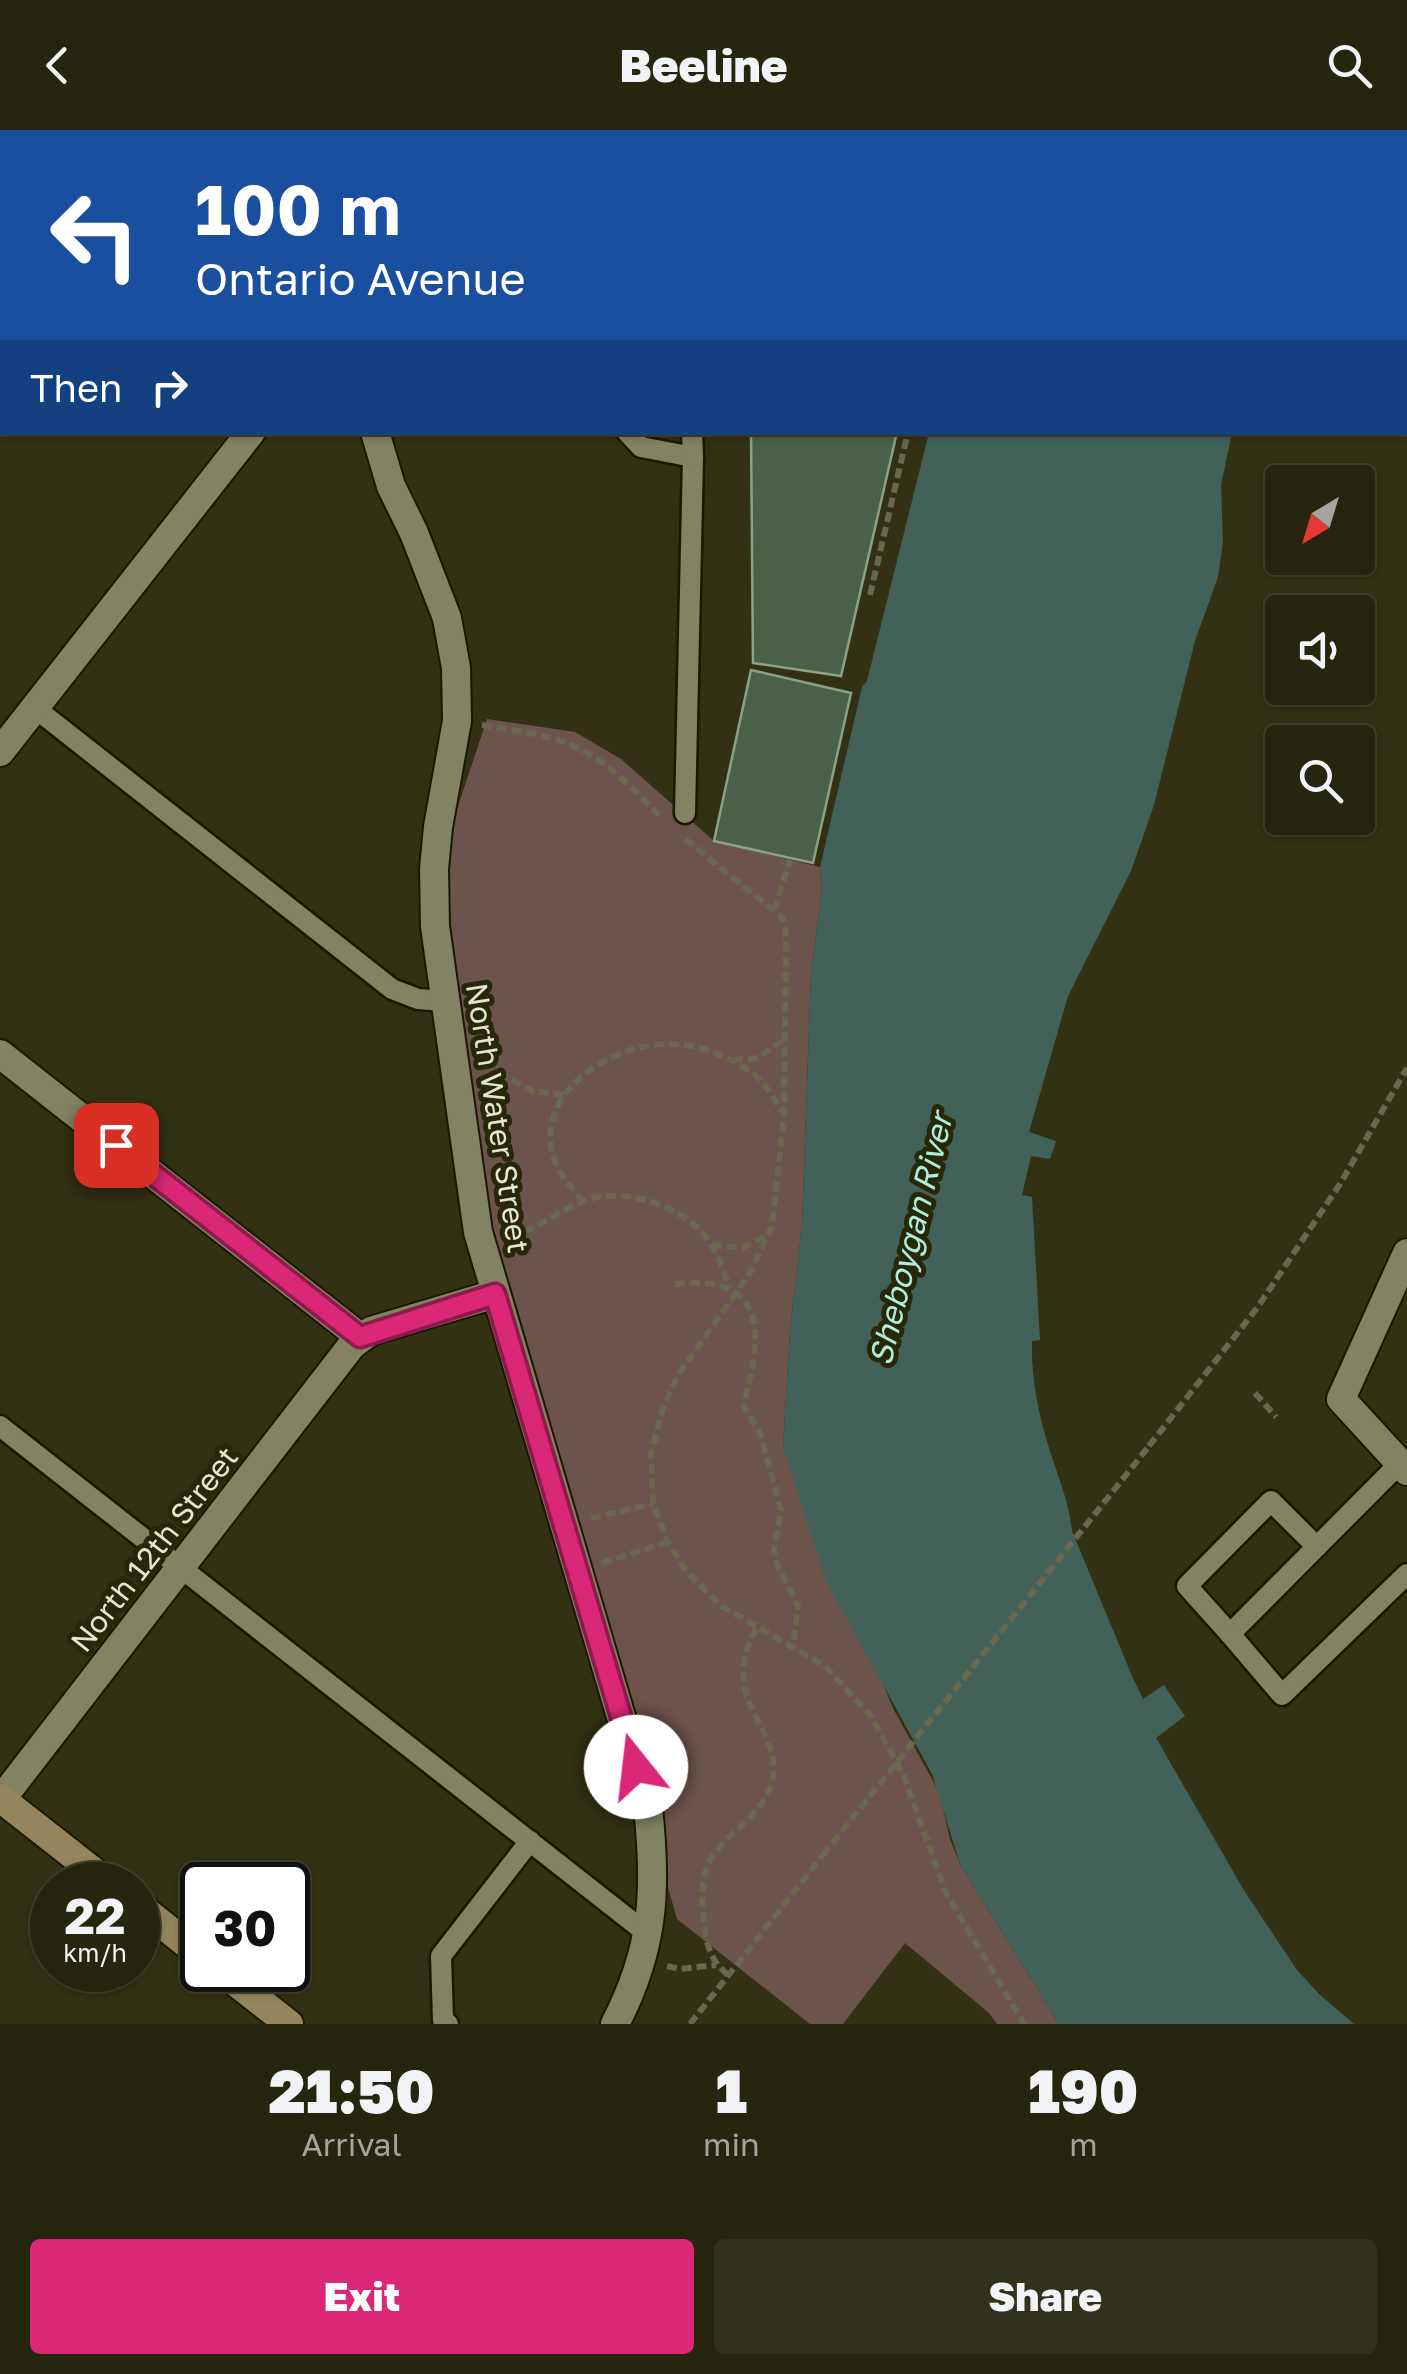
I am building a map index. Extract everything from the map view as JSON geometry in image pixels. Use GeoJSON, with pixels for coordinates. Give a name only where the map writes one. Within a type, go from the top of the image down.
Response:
{"type":"FeatureCollection","features":[{"type":"Feature","properties":{"kind":"main road"},"geometry":{"type":"LineString","coordinates":[[0,1799],[82,1862]]}},
{"type":"Feature","properties":{"kind":"main road"},"geometry":{"type":"LineString","coordinates":[[160,1923],[180,1938]]}},
{"type":"Feature","properties":{"kind":"main road"},"geometry":{"type":"LineString","coordinates":[[248,1992],[289,2024]]}},
{"type":"Feature","properties":{"kind":"street"},"geometry":{"type":"LineString","coordinates":[[0,752],[249,435]]}},
{"type":"Feature","properties":{"kind":"street","name":"North Water Street"},"geometry":{"type":"LineString","coordinates":[[376,435],[391,486],[447,618],[456,668],[458,722],[438,826],[435,926],[478,1232],[648,1808],[655,1867],[645,1947],[615,2024]]}},
{"type":"Feature","properties":{"kind":"street"},"geometry":{"type":"LineString","coordinates":[[0,1054],[360,1337],[495,1294]]}},
{"type":"Feature","properties":{"kind":"street"},"geometry":{"type":"LineString","coordinates":[[1404,1467],[1341,1399],[1407,1253]]}},
{"type":"Feature","properties":{"kind":"street","name":"North 12th Street"},"geometry":{"type":"LineString","coordinates":[[0,1799],[360,1337]]}},
{"type":"Feature","properties":{"kind":"lane"},"geometry":{"type":"LineString","coordinates":[[630,435],[641,447],[693,456]]}},
{"type":"Feature","properties":{"kind":"lane"},"geometry":{"type":"LineString","coordinates":[[681,823],[692,435]]}},
{"type":"Feature","properties":{"kind":"lane"},"geometry":{"type":"LineString","coordinates":[[35,708],[392,989],[418,998],[446,1001]]}},
{"type":"Feature","properties":{"kind":"lane"},"geometry":{"type":"LineString","coordinates":[[0,1426],[530,1841],[645,1947]]}},
{"type":"Feature","properties":{"kind":"lane"},"geometry":{"type":"LineString","coordinates":[[1230,1634],[1317,1546],[1404,1467]]}},
{"type":"Feature","properties":{"kind":"lane"},"geometry":{"type":"LineString","coordinates":[[1317,1546],[1271,1501],[1187,1586],[1282,1695],[1407,1574]]}},
{"type":"Feature","properties":{"kind":"lane"},"geometry":{"type":"LineString","coordinates":[[448,2024],[443,2020],[441,1956],[530,1841]]}},
{"type":"Feature","properties":{"kind":"path"},"geometry":{"type":"LineString","coordinates":[[870,595],[907,435]]}},
{"type":"Feature","properties":{"kind":"path"},"geometry":{"type":"LineString","coordinates":[[458,722],[582,749],[664,820]]}},
{"type":"Feature","properties":{"kind":"path"},"geometry":{"type":"LineString","coordinates":[[681,823],[783,918],[784,1114],[777,1191],[767,1236],[678,1375],[663,1408],[651,1454],[653,1504],[668,1542],[685,1570],[720,1606],[825,1666],[871,1716],[903,1774],[946,1893],[1024,2024]]}},
{"type":"Feature","properties":{"kind":"path"},"geometry":{"type":"LineString","coordinates":[[774,910],[790,860]]}},
{"type":"Feature","properties":{"kind":"path"},"geometry":{"type":"LineString","coordinates":[[583,1202],[559,1169],[552,1150],[553,1122],[564,1095],[591,1069],[646,1046],[682,1044],[727,1058],[752,1060],[785,1039]]}},
{"type":"Feature","properties":{"kind":"path"},"geometry":{"type":"LineString","coordinates":[[727,1058],[762,1082],[784,1114]]}},
{"type":"Feature","properties":{"kind":"path"},"geometry":{"type":"LineString","coordinates":[[690,2024],[1257,1308],[1340,1184],[1407,1068]]}},
{"type":"Feature","properties":{"kind":"path"},"geometry":{"type":"LineString","coordinates":[[500,1072],[532,1091],[564,1095]]}},
{"type":"Feature","properties":{"kind":"path"},"geometry":{"type":"LineString","coordinates":[[524,1232],[583,1202],[612,1196],[640,1198],[687,1220],[711,1244],[733,1291]]}},
{"type":"Feature","properties":{"kind":"path"},"geometry":{"type":"LineString","coordinates":[[711,1244],[734,1250],[767,1236]]}},
{"type":"Feature","properties":{"kind":"path"},"geometry":{"type":"LineString","coordinates":[[675,1284],[716,1282],[733,1291],[749,1307],[754,1322],[753,1364],[744,1407],[760,1433],[781,1510],[774,1551],[798,1606],[793,1648]]}},
{"type":"Feature","properties":{"kind":"path"},"geometry":{"type":"LineString","coordinates":[[1254,1393],[1276,1417]]}},
{"type":"Feature","properties":{"kind":"path"},"geometry":{"type":"LineString","coordinates":[[564,1524],[653,1504]]}},
{"type":"Feature","properties":{"kind":"path"},"geometry":{"type":"LineString","coordinates":[[578,1572],[668,1542]]}},
{"type":"Feature","properties":{"kind":"path"},"geometry":{"type":"LineString","coordinates":[[728,1974],[710,1956],[704,1926],[705,1872],[722,1844],[760,1806],[772,1781],[772,1756],[745,1692],[741,1668],[745,1648],[757,1627]]}},
{"type":"Feature","properties":{"kind":"path"},"geometry":{"type":"LineString","coordinates":[[645,1947],[679,1969],[716,1964]]}},
{"type":"Feature","properties":{"kind":"shaded area"},"geometry":{"type":"Polygon","coordinates":[[[487,719],[575,732],[621,759],[714,841],[820,867],[822,887],[811,973],[802,1226],[790,1330],[783,1447],[894,1710],[939,1792],[960,1864],[1059,2024],[997,2024],[905,1943],[843,2024],[810,2024],[677,1919],[484,1245],[439,863],[487,719]]]}},
{"type":"Feature","properties":{"kind":"water","name":"Sheboygan River"},"geometry":{"type":"Polygon","coordinates":[[[928,435],[1232,435],[1221,485],[1223,542],[1218,577],[1195,641],[1154,805],[1131,871],[1068,996],[1029,1132],[1056,1141],[1050,1159],[1031,1156],[1022,1195],[1032,1197],[1040,1340],[1032,1341],[1033,1368],[1042,1422],[1072,1531],[1132,1676],[1143,1699],[1164,1685],[1185,1716],[1156,1738],[1245,1892],[1297,1970],[1354,2024],[1059,2024],[960,1864],[932,1774],[825,1579],[783,1447],[790,1330],[802,1226],[811,973],[822,887],[820,867],[862,687],[867,681],[928,435]]]}},
{"type":"Feature","properties":{"kind":"building"},"geometry":{"type":"Polygon","coordinates":[[[751,435],[896,435],[841,676],[753,663],[751,435]]]}},
{"type":"Feature","properties":{"kind":"building"},"geometry":{"type":"Polygon","coordinates":[[[751,670],[851,693],[813,863],[714,841],[751,670]]]}},
{"type":"Feature","properties":{"kind":"route"},"geometry":{"type":"LineString","coordinates":[[116,1145],[360,1337],[495,1294],[636,1767]]}}]}
